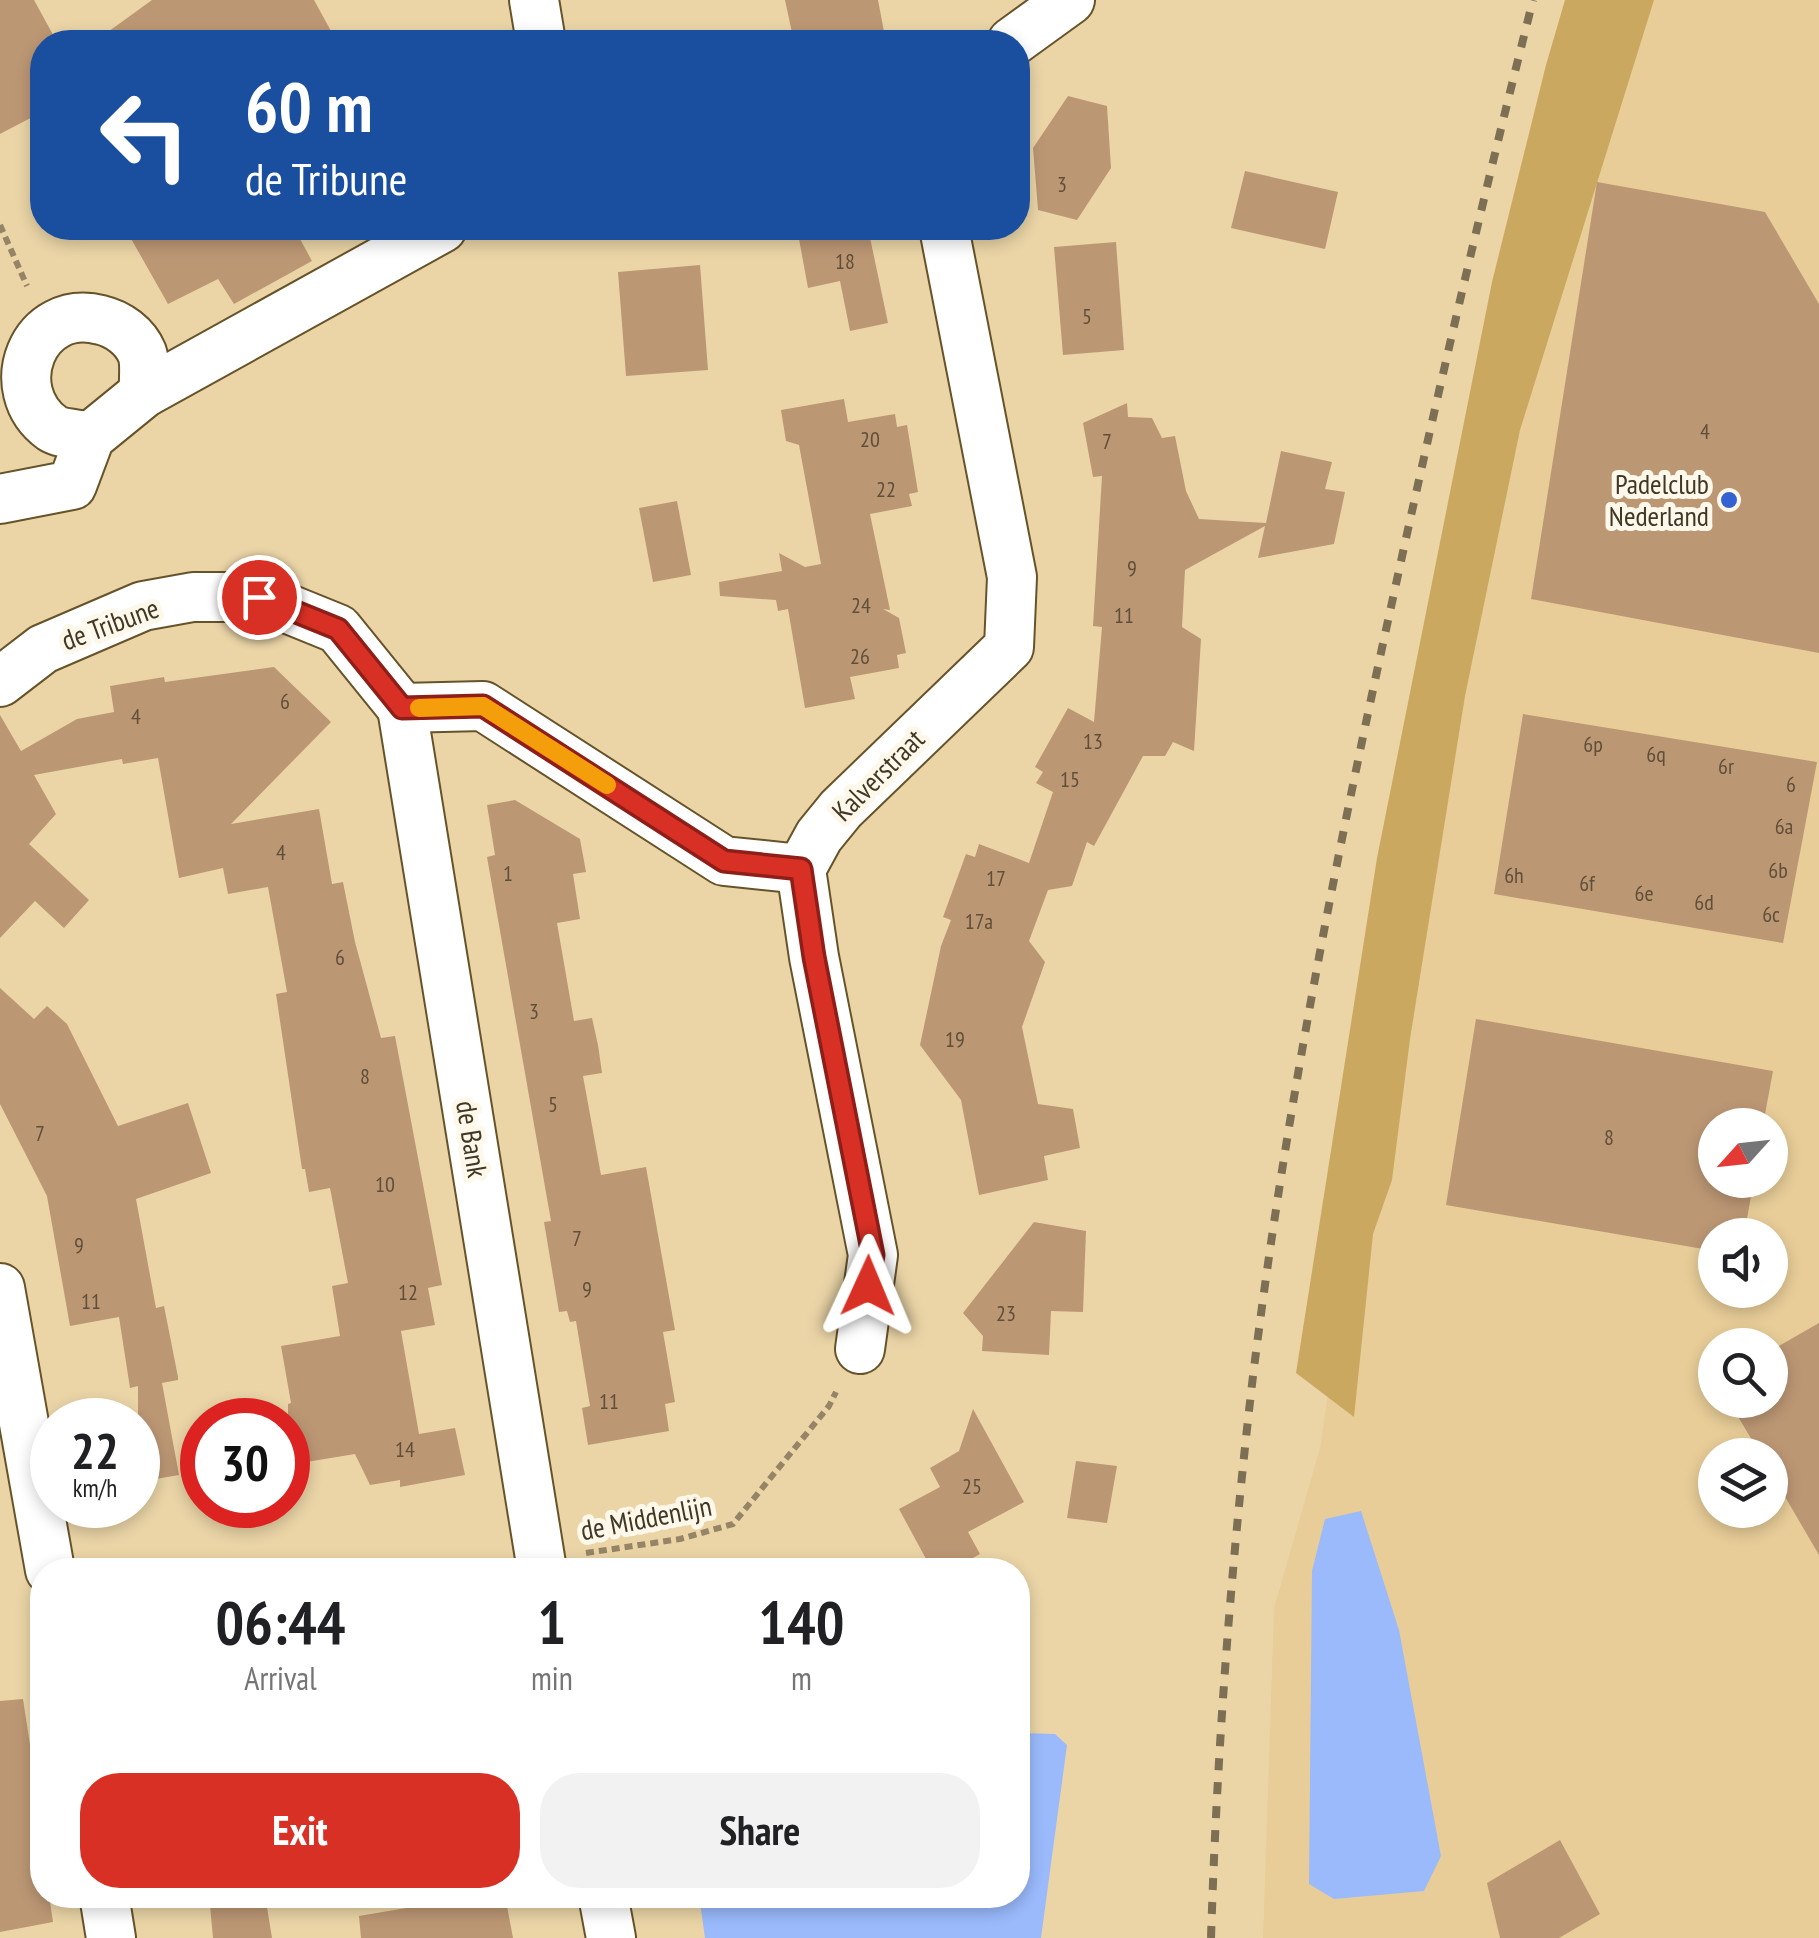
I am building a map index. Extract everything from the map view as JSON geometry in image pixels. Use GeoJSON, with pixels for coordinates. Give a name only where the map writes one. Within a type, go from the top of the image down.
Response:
{"type":"FeatureCollection","features":[{"type":"Feature","properties":{"kind":"street"},"geometry":{"type":"LineString","coordinates":[[534,0],[539,30]]}},
{"type":"Feature","properties":{"kind":"street"},"geometry":{"type":"LineString","coordinates":[[1012,26],[1070,0]]}},
{"type":"Feature","properties":{"kind":"street"},"geometry":{"type":"LineString","coordinates":[[0,498],[72,485],[90,437],[144,393],[420,240]]}},
{"type":"Feature","properties":{"kind":"street","name":"Kalverstraat"},"geometry":{"type":"LineString","coordinates":[[801,869],[819,836],[842,809],[1009,647],[1012,577],[946,240]]}},
{"type":"Feature","properties":{"kind":"street"},"geometry":{"type":"LineString","coordinates":[[90,437],[53,428],[28,400],[25,361],[45,328],[80,314],[118,324],[142,354],[144,393]]}},
{"type":"Feature","properties":{"kind":"street","name":"de Tribune"},"geometry":{"type":"LineString","coordinates":[[0,682],[43,649],[144,606],[193,597],[259,597],[338,629],[402,708]]}},
{"type":"Feature","properties":{"kind":"street"},"geometry":{"type":"LineString","coordinates":[[402,708],[483,706],[724,861],[801,869],[814,957],[873,1255],[860,1349]]}},
{"type":"Feature","properties":{"kind":"street","name":"de Bank"},"geometry":{"type":"LineString","coordinates":[[402,708],[540,1558]]}},
{"type":"Feature","properties":{"kind":"street"},"geometry":{"type":"LineString","coordinates":[[0,1288],[48,1558]]}},
{"type":"Feature","properties":{"kind":"street"},"geometry":{"type":"LineString","coordinates":[[106,1908],[111,1938]]}},
{"type":"Feature","properties":{"kind":"street"},"geometry":{"type":"LineString","coordinates":[[605,1908],[611,1938]]}},
{"type":"Feature","properties":{"kind":"path"},"geometry":{"type":"LineString","coordinates":[[0,226],[45,328]]}},
{"type":"Feature","properties":{"kind":"path","name":"de Middenlijn"},"geometry":{"type":"LineString","coordinates":[[580,1558],[680,1540],[733,1524],[828,1406],[860,1349]]}},
{"type":"Feature","properties":{"kind":"shaded area"},"geometry":{"type":"Polygon","coordinates":[[[1565,0],[1654,0],[1520,430],[1465,696],[1410,1039],[1392,1180],[1373,1234],[1354,1417],[1296,1373],[1377,858],[1492,282],[1565,0]]]}},
{"type":"Feature","properties":{"kind":"shaded area"},"geometry":{"type":"Polygon","coordinates":[[[1615,0],[1819,0],[1819,1938],[1263,1938],[1274,1608],[1320,1448],[1405,860],[1615,0]]]}},
{"type":"Feature","properties":{"kind":"water"},"geometry":{"type":"Polygon","coordinates":[[[1361,1511],[1399,1630],[1441,1856],[1424,1891],[1334,1899],[1309,1884],[1312,1571],[1325,1519],[1361,1511]]]}},
{"type":"Feature","properties":{"kind":"water"},"geometry":{"type":"Polygon","coordinates":[[[1030,1733],[1055,1734],[1067,1745],[1041,1938],[705,1938],[701,1908],[1030,1908],[1030,1733]]]}},
{"type":"Feature","properties":{"kind":"building"},"geometry":{"type":"Polygon","coordinates":[[[0,0],[34,0],[50,30],[30,30],[30,118],[0,134],[0,0]]]}},
{"type":"Feature","properties":{"kind":"building"},"geometry":{"type":"Polygon","coordinates":[[[152,0],[314,0],[330,30],[111,30],[152,0]]]}},
{"type":"Feature","properties":{"kind":"building"},"geometry":{"type":"Polygon","coordinates":[[[785,0],[878,0],[884,30],[791,30],[785,0]]]}},
{"type":"Feature","properties":{"kind":"building"},"geometry":{"type":"Polygon","coordinates":[[[1068,96],[1107,106],[1111,168],[1077,220],[1038,210],[1033,148],[1068,96]]]}},
{"type":"Feature","properties":{"kind":"building"},"geometry":{"type":"Polygon","coordinates":[[[1245,171],[1338,192],[1325,249],[1231,228],[1245,171]]]}},
{"type":"Feature","properties":{"kind":"building"},"geometry":{"type":"Polygon","coordinates":[[[1597,182],[1765,212],[1819,304],[1819,653],[1531,599],[1597,182]]]}},
{"type":"Feature","properties":{"kind":"building"},"geometry":{"type":"Polygon","coordinates":[[[132,240],[301,240],[312,261],[234,304],[218,279],[168,304],[132,240]]]}},
{"type":"Feature","properties":{"kind":"building"},"geometry":{"type":"Polygon","coordinates":[[[799,240],[871,240],[888,323],[850,331],[840,281],[808,288],[799,240]]]}},
{"type":"Feature","properties":{"kind":"building"},"geometry":{"type":"Polygon","coordinates":[[[1116,242],[1124,350],[1063,355],[1054,247],[1116,242]]]}},
{"type":"Feature","properties":{"kind":"building"},"geometry":{"type":"Polygon","coordinates":[[[700,265],[708,370],[626,376],[618,272],[700,265]]]}},
{"type":"Feature","properties":{"kind":"building"},"geometry":{"type":"Polygon","coordinates":[[[844,399],[848,422],[895,414],[897,427],[907,425],[918,492],[909,494],[912,506],[870,514],[890,610],[883,609],[899,618],[906,653],[897,655],[899,668],[850,677],[855,699],[805,708],[788,609],[778,611],[776,600],[720,596],[719,582],[782,571],[779,553],[805,567],[821,564],[799,445],[786,441],[781,410],[844,399]]]}},
{"type":"Feature","properties":{"kind":"building"},"geometry":{"type":"Polygon","coordinates":[[[1127,403],[1128,417],[1152,418],[1162,438],[1175,436],[1186,491],[1199,519],[1266,523],[1281,451],[1332,462],[1325,489],[1345,492],[1334,544],[1258,558],[1265,526],[1185,570],[1182,627],[1201,639],[1194,751],[1173,742],[1165,756],[1143,756],[1094,846],[1087,842],[1072,886],[1048,890],[1029,941],[1045,962],[1022,1027],[1038,1104],[1073,1109],[1080,1148],[1044,1156],[1048,1180],[979,1195],[961,1100],[920,1045],[941,946],[951,920],[943,917],[966,854],[975,857],[979,844],[1029,863],[1053,792],[1036,783],[1043,772],[1035,767],[1068,708],[1094,722],[1102,627],[1093,626],[1102,476],[1093,477],[1083,423],[1127,403]]]}},
{"type":"Feature","properties":{"kind":"building"},"geometry":{"type":"Polygon","coordinates":[[[677,501],[691,575],[653,582],[639,508],[677,501]]]}},
{"type":"Feature","properties":{"kind":"building"},"geometry":{"type":"Polygon","coordinates":[[[274,667],[331,722],[231,824],[319,809],[332,884],[343,882],[381,1038],[395,1036],[442,1285],[428,1288],[435,1325],[401,1331],[419,1434],[455,1428],[465,1475],[400,1487],[400,1480],[370,1485],[355,1454],[310,1461],[310,1398],[290,1398],[281,1346],[340,1336],[332,1286],[348,1283],[330,1188],[309,1192],[302,1169],[276,994],[287,992],[268,887],[228,894],[223,868],[179,878],[158,758],[123,764],[122,759],[34,775],[56,814],[29,844],[89,900],[64,928],[35,901],[0,938],[0,715],[21,751],[77,719],[114,712],[110,686],[164,677],[165,682],[274,667]]]}},
{"type":"Feature","properties":{"kind":"building"},"geometry":{"type":"Polygon","coordinates":[[[1523,714],[1817,762],[1783,943],[1494,894],[1523,714]]]}},
{"type":"Feature","properties":{"kind":"building"},"geometry":{"type":"Polygon","coordinates":[[[515,800],[580,839],[586,872],[573,874],[580,919],[557,923],[574,1021],[592,1018],[598,1045],[602,1073],[583,1076],[601,1175],[646,1167],[675,1330],[663,1332],[675,1402],[665,1404],[669,1431],[588,1445],[582,1408],[590,1406],[576,1321],[570,1322],[567,1311],[559,1312],[544,1222],[551,1221],[487,857],[495,855],[487,805],[515,800]]]}},
{"type":"Feature","properties":{"kind":"building"},"geometry":{"type":"Polygon","coordinates":[[[0,988],[34,1019],[47,1006],[67,1024],[118,1126],[188,1103],[211,1173],[136,1199],[156,1308],[164,1306],[178,1377],[162,1383],[179,1475],[160,1478],[160,1398],[138,1398],[138,1386],[130,1388],[119,1317],[70,1326],[47,1196],[0,1104],[0,988]]]}},
{"type":"Feature","properties":{"kind":"building"},"geometry":{"type":"Polygon","coordinates":[[[1476,1019],[1773,1071],[1766,1108],[1698,1108],[1698,1198],[1751,1198],[1747,1218],[1698,1218],[1698,1248],[1446,1205],[1476,1019]]]}},
{"type":"Feature","properties":{"kind":"building"},"geometry":{"type":"Polygon","coordinates":[[[1034,1222],[1086,1231],[1083,1312],[1051,1311],[1049,1355],[982,1351],[983,1336],[963,1313],[1034,1222]]]}},
{"type":"Feature","properties":{"kind":"building"},"geometry":{"type":"Polygon","coordinates":[[[1819,1323],[1819,1555],[1788,1502],[1788,1438],[1751,1438],[1739,1418],[1788,1418],[1788,1341],[1819,1323]]]}},
{"type":"Feature","properties":{"kind":"building"},"geometry":{"type":"Polygon","coordinates":[[[973,1409],[1024,1502],[968,1532],[980,1554],[973,1558],[926,1558],[899,1509],[940,1487],[930,1468],[959,1451],[973,1409]]]}},
{"type":"Feature","properties":{"kind":"building"},"geometry":{"type":"Polygon","coordinates":[[[1076,1461],[1117,1466],[1107,1523],[1067,1518],[1076,1461]]]}},
{"type":"Feature","properties":{"kind":"building"},"geometry":{"type":"Polygon","coordinates":[[[23,1699],[30,1745],[30,1908],[51,1908],[53,1922],[0,1932],[0,1701],[23,1699]]]}},
{"type":"Feature","properties":{"kind":"building"},"geometry":{"type":"Polygon","coordinates":[[[1560,1840],[1600,1914],[1559,1938],[1500,1938],[1487,1883],[1560,1840]]]}},
{"type":"Feature","properties":{"kind":"building"},"geometry":{"type":"Polygon","coordinates":[[[210,1908],[267,1908],[272,1938],[213,1938],[210,1908]]]}},
{"type":"Feature","properties":{"kind":"building"},"geometry":{"type":"Polygon","coordinates":[[[406,1908],[507,1908],[513,1938],[361,1938],[359,1916],[406,1908]]]}},
{"type":"Feature","properties":{"kind":"railway"},"geometry":{"type":"LineString","coordinates":[[1211,1938],[1221,1727],[1238,1516],[1266,1279],[1296,1086],[1350,798],[1391,607],[1459,303],[1533,0]]}},
{"type":"Feature","properties":{"kind":"slow traffic"},"geometry":{"type":"LineString","coordinates":[[419,708],[483,706],[607,785]]}},
{"type":"Feature","properties":{"kind":"place","name":"Padelclub Nederland"},"geometry":{"type":"Point","coordinates":[1729,500]}},
{"type":"Feature","properties":{"kind":"route"},"geometry":{"type":"LineString","coordinates":[[259,597],[338,629],[402,708],[483,706],[724,861],[801,869],[814,957],[873,1255],[868,1286]]}}]}
